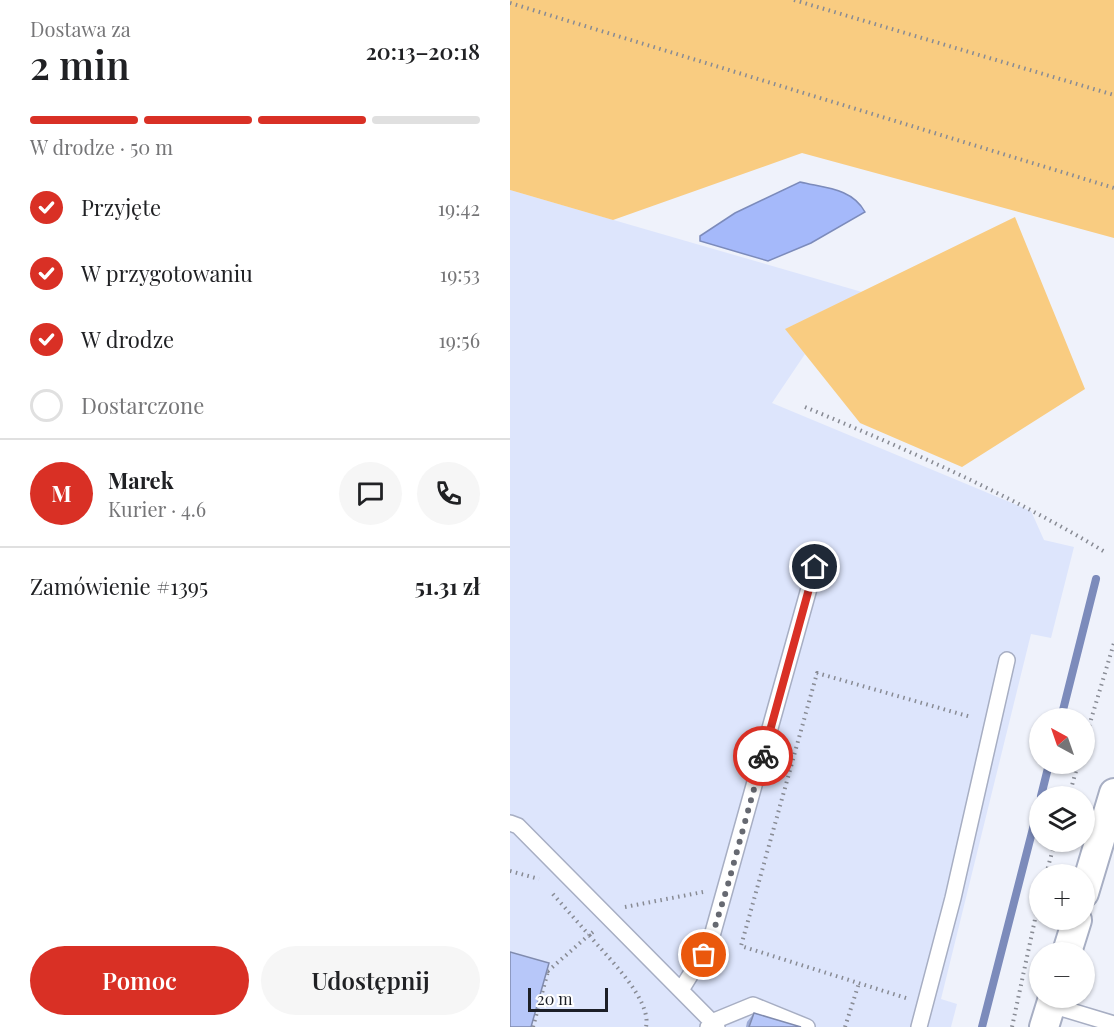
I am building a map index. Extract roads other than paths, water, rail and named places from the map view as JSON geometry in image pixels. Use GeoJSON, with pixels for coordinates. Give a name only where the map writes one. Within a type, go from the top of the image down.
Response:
{"type":"FeatureCollection","features":[{"type":"Feature","properties":{"kind":"street"},"geometry":{"type":"LineString","coordinates":[[1093,864],[1114,793]]}},
{"type":"Feature","properties":{"kind":"lane"},"geometry":{"type":"LineString","coordinates":[[681,990],[710,943],[815,567]]}},
{"type":"Feature","properties":{"kind":"lane"},"geometry":{"type":"LineString","coordinates":[[920,1027],[1007,660]]}},
{"type":"Feature","properties":{"kind":"lane"},"geometry":{"type":"LineString","coordinates":[[510,823],[518,826],[713,1025],[753,1005],[807,1027]]}},
{"type":"Feature","properties":{"kind":"lane"},"geometry":{"type":"LineString","coordinates":[[1050,1010],[1114,1024]]}},
{"type":"Feature","properties":{"kind":"water"},"geometry":{"type":"Polygon","coordinates":[[[800,182],[837,190],[853,198],[865,212],[811,243],[768,261],[700,241],[700,236],[735,213],[800,182]]]}},
{"type":"Feature","properties":{"kind":"waterway"},"geometry":{"type":"LineString","coordinates":[[1064,708],[1096,579]]}},
{"type":"Feature","properties":{"kind":"waterway"},"geometry":{"type":"LineString","coordinates":[[1044,786],[1046,774]]}},
{"type":"Feature","properties":{"kind":"waterway"},"geometry":{"type":"LineString","coordinates":[[982,1027],[1029,844]]}}]}
